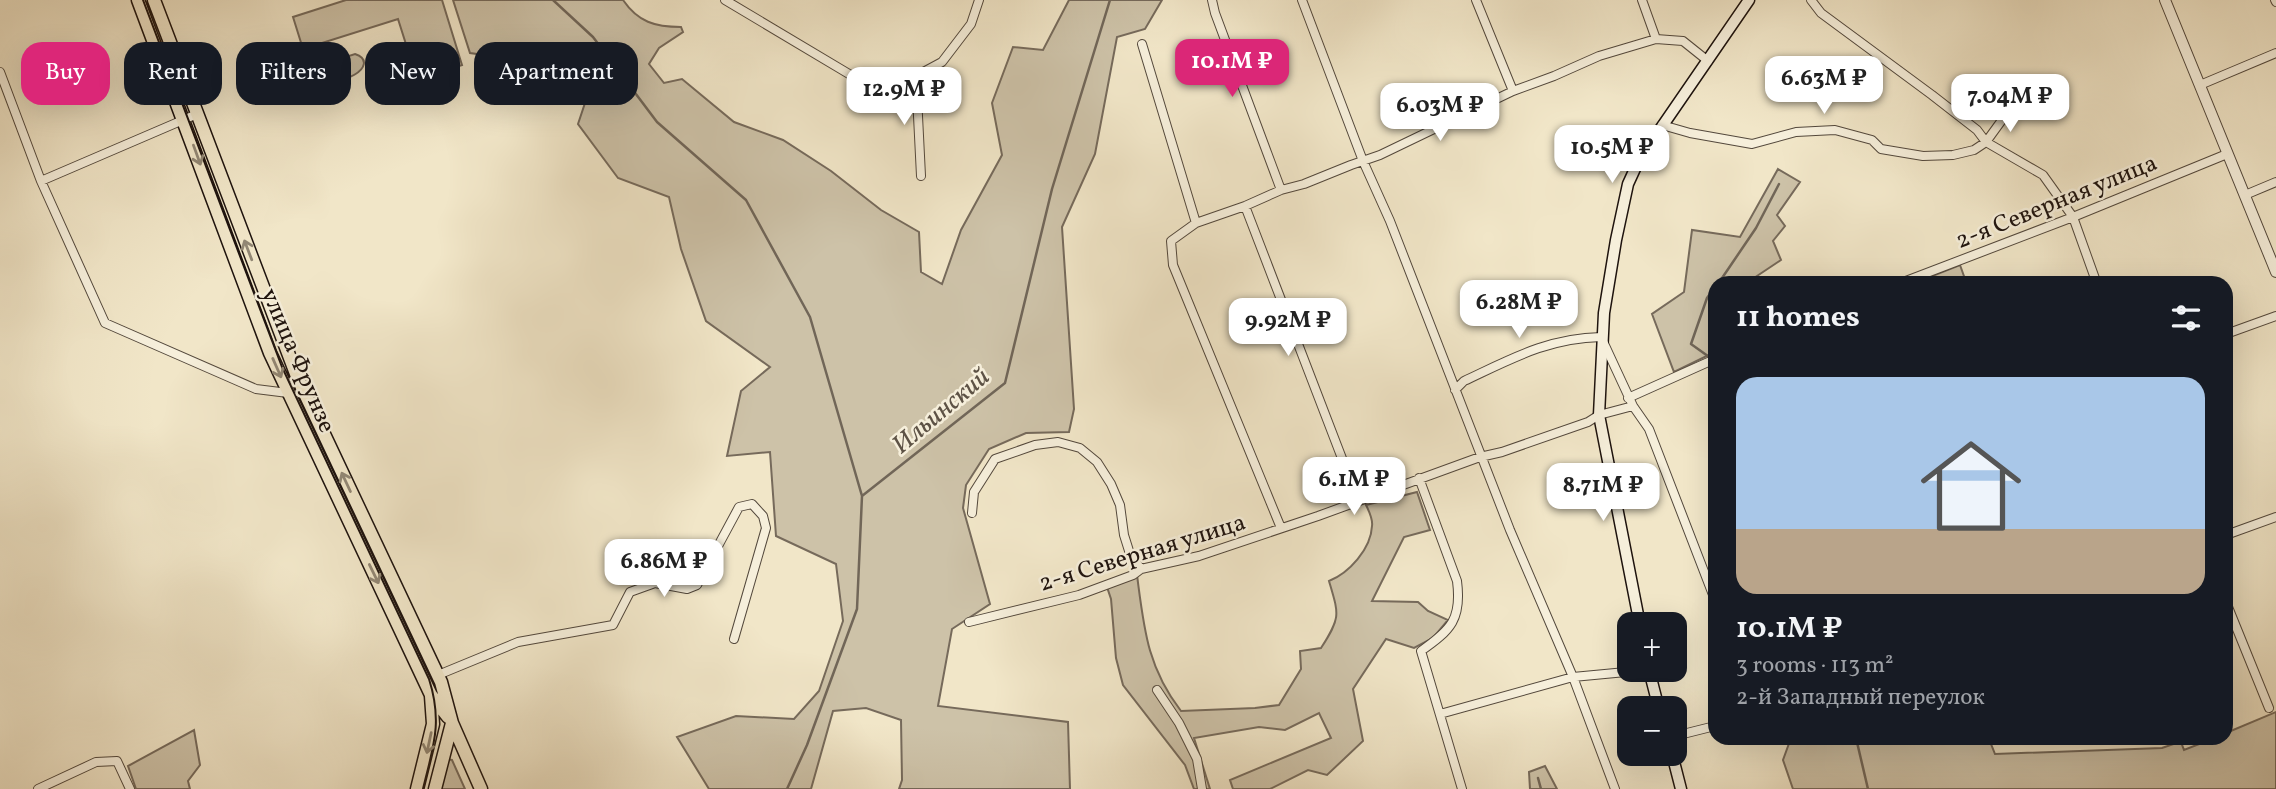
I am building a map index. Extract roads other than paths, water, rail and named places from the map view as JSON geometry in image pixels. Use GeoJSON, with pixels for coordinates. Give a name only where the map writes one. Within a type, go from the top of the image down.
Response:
{"type":"FeatureCollection","features":[{"type":"Feature","properties":{"kind":"main road","name":"улица Фрунзе"},"geometry":{"type":"LineString","coordinates":[[138,0],[270,353],[431,695],[452,723]]}},
{"type":"Feature","properties":{"kind":"main road","name":"улица Фрунзе"},"geometry":{"type":"LineString","coordinates":[[154,0],[298,379],[438,675],[452,723],[481,789]]}},
{"type":"Feature","properties":{"kind":"main road"},"geometry":{"type":"LineString","coordinates":[[1637,612],[1599,415],[1601,337],[1616,240],[1628,184],[1639,160],[1749,0]]}},
{"type":"Feature","properties":{"kind":"main road"},"geometry":{"type":"LineString","coordinates":[[418,789],[433,724],[431,695]]}},
{"type":"Feature","properties":{"kind":"main road"},"geometry":{"type":"LineString","coordinates":[[435,789],[452,723]]}},
{"type":"Feature","properties":{"kind":"main road"},"geometry":{"type":"LineString","coordinates":[[1675,766],[1681,789]]}},
{"type":"Feature","properties":{"kind":"street"},"geometry":{"type":"LineString","coordinates":[[725,0],[849,74],[876,82],[915,76],[942,62],[971,24],[979,0]]}},
{"type":"Feature","properties":{"kind":"street"},"geometry":{"type":"LineString","coordinates":[[1212,0],[1281,190]]}},
{"type":"Feature","properties":{"kind":"street"},"geometry":{"type":"LineString","coordinates":[[1302,0],[1480,457],[1573,677],[1615,789]]}},
{"type":"Feature","properties":{"kind":"street"},"geometry":{"type":"LineString","coordinates":[[1476,0],[1513,91]]}},
{"type":"Feature","properties":{"kind":"street"},"geometry":{"type":"LineString","coordinates":[[1642,0],[1656,39]]}},
{"type":"Feature","properties":{"kind":"street"},"geometry":{"type":"LineString","coordinates":[[1811,0],[1821,13],[1977,130],[1986,142],[2043,175],[2073,217],[2094,276]]}},
{"type":"Feature","properties":{"kind":"street"},"geometry":{"type":"LineString","coordinates":[[2165,0],[2276,271]]}},
{"type":"Feature","properties":{"kind":"street"},"geometry":{"type":"LineString","coordinates":[[1281,528],[1174,265],[1171,242],[1196,223],[1380,155],[1513,91],[1600,56],[1656,39],[1683,41],[1708,61]]}},
{"type":"Feature","properties":{"kind":"street"},"geometry":{"type":"LineString","coordinates":[[1142,44],[1196,223]]}},
{"type":"Feature","properties":{"kind":"street"},"geometry":{"type":"LineString","coordinates":[[2200,85],[2276,53]]}},
{"type":"Feature","properties":{"kind":"street"},"geometry":{"type":"LineString","coordinates":[[0,72],[41,181],[105,323],[256,388],[288,393]]}},
{"type":"Feature","properties":{"kind":"street"},"geometry":{"type":"LineString","coordinates":[[915,76],[921,176]]}},
{"type":"Feature","properties":{"kind":"street"},"geometry":{"type":"LineString","coordinates":[[1662,125],[1752,144],[1796,132],[1835,130],[1872,140],[1881,149],[1923,156],[1953,155],[1974,150],[1986,142],[2010,109]]}},
{"type":"Feature","properties":{"kind":"street"},"geometry":{"type":"LineString","coordinates":[[41,181],[197,114]]}},
{"type":"Feature","properties":{"kind":"street","name":"2-я Северная улица"},"geometry":{"type":"LineString","coordinates":[[1919,276],[2227,154]]}},
{"type":"Feature","properties":{"kind":"street"},"geometry":{"type":"LineString","coordinates":[[2245,195],[2276,182]]}},
{"type":"Feature","properties":{"kind":"street"},"geometry":{"type":"LineString","coordinates":[[1245,206],[1358,500]]}},
{"type":"Feature","properties":{"kind":"street"},"geometry":{"type":"LineString","coordinates":[[2233,331],[2276,316]]}},
{"type":"Feature","properties":{"kind":"street"},"geometry":{"type":"LineString","coordinates":[[1455,390],[1464,381],[1537,347],[1586,337],[1601,337],[1628,398],[1649,429],[1708,582]]}},
{"type":"Feature","properties":{"kind":"street"},"geometry":{"type":"LineString","coordinates":[[1628,398],[1708,362]]}},
{"type":"Feature","properties":{"kind":"street","name":"2-я Северная улица"},"geometry":{"type":"LineString","coordinates":[[969,622],[1079,595],[1133,575],[1141,569],[1199,556],[1576,426],[1599,415],[1633,407]]}},
{"type":"Feature","properties":{"kind":"street"},"geometry":{"type":"LineString","coordinates":[[972,513],[974,492],[995,459],[1035,445],[1058,442],[1080,448],[1097,462],[1111,484],[1120,505],[1130,554],[1141,569]]}},
{"type":"Feature","properties":{"kind":"street"},"geometry":{"type":"LineString","coordinates":[[1419,478],[1457,581],[1459,595],[1457,613],[1444,635],[1421,651],[1462,789]]}},
{"type":"Feature","properties":{"kind":"street"},"geometry":{"type":"LineString","coordinates":[[438,675],[518,642],[613,625],[630,592],[655,583],[687,589],[697,585],[739,507],[752,503],[763,516],[766,528],[734,639]]}},
{"type":"Feature","properties":{"kind":"street"},"geometry":{"type":"LineString","coordinates":[[2233,532],[2276,517]]}},
{"type":"Feature","properties":{"kind":"street"},"geometry":{"type":"LineString","coordinates":[[2233,619],[2269,709]]}},
{"type":"Feature","properties":{"kind":"street"},"geometry":{"type":"LineString","coordinates":[[1440,714],[1573,677],[1617,673]]}},
{"type":"Feature","properties":{"kind":"street"},"geometry":{"type":"LineString","coordinates":[[1157,690],[1179,723],[1197,760],[1202,789]]}},
{"type":"Feature","properties":{"kind":"street"},"geometry":{"type":"LineString","coordinates":[[1687,733],[1708,728]]}},
{"type":"Feature","properties":{"kind":"street"},"geometry":{"type":"LineString","coordinates":[[38,789],[96,762],[117,761],[130,789]]}},
{"type":"Feature","properties":{"kind":"waterway"},"geometry":{"type":"LineString","coordinates":[[553,0],[593,37],[657,122],[746,200],[810,317],[862,496]]}},
{"type":"Feature","properties":{"kind":"waterway","name":"Ильинский"},"geometry":{"type":"LineString","coordinates":[[787,789],[807,745],[857,609],[862,496],[1005,383],[1052,189],[1110,0]]}},
{"type":"Feature","properties":{"kind":"waterway"},"geometry":{"type":"LineString","coordinates":[[1723,276],[1756,228],[1779,184]]}},
{"type":"Feature","properties":{"kind":"waterway"},"geometry":{"type":"LineString","coordinates":[[1708,297],[1691,344],[1708,356]]}},
{"type":"Feature","properties":{"kind":"waterway"},"geometry":{"type":"LineString","coordinates":[[1858,745],[1868,789]]}},
{"type":"Feature","properties":{"kind":"waterway"},"geometry":{"type":"LineString","coordinates":[[1538,778],[1541,789]]}},
{"type":"Feature","properties":{"kind":"tram line"},"geometry":{"type":"LineString","coordinates":[[143,0],[282,367],[429,679],[436,722],[423,789]]}}]}
